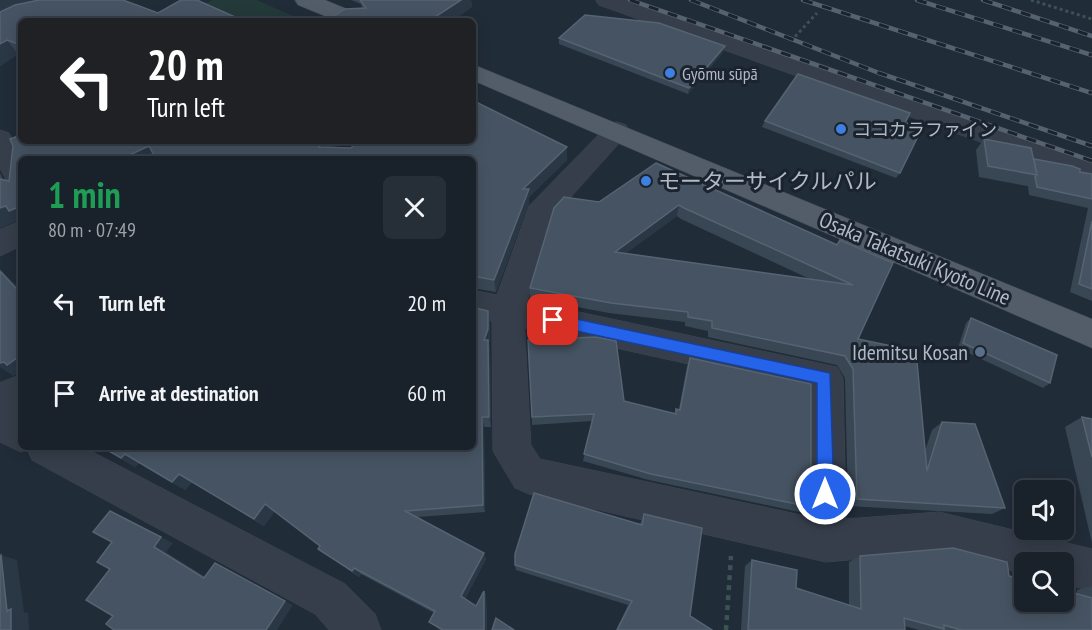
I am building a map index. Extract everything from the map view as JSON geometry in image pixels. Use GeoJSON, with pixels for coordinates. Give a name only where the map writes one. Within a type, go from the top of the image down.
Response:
{"type":"FeatureCollection","features":[{"type":"Feature","properties":{"kind":"main road"},"geometry":{"type":"LineString","coordinates":[[306,0],[349,18]]}},
{"type":"Feature","properties":{"kind":"main road","name":"Osaka Takatsuki Kyoto Line"},"geometry":{"type":"LineString","coordinates":[[476,72],[1092,334]]}},
{"type":"Feature","properties":{"kind":"street"},"geometry":{"type":"LineString","coordinates":[[607,0],[1092,172]]}},
{"type":"Feature","properties":{"kind":"street"},"geometry":{"type":"LineString","coordinates":[[617,131],[538,214],[508,310],[512,451],[529,475],[826,541],[939,532],[1019,552]]}},
{"type":"Feature","properties":{"kind":"street"},"geometry":{"type":"LineString","coordinates":[[0,139],[18,177]]}},
{"type":"Feature","properties":{"kind":"street"},"geometry":{"type":"LineString","coordinates":[[0,244],[18,234]]}},
{"type":"Feature","properties":{"kind":"street"},"geometry":{"type":"LineString","coordinates":[[476,304],[825,378],[826,541]]}},
{"type":"Feature","properties":{"kind":"street"},"geometry":{"type":"LineString","coordinates":[[0,401],[18,392]]}},
{"type":"Feature","properties":{"kind":"street"},"geometry":{"type":"LineString","coordinates":[[0,423],[18,432]]}},
{"type":"Feature","properties":{"kind":"street"},"geometry":{"type":"LineString","coordinates":[[51,450],[330,599],[359,630]]}},
{"type":"Feature","properties":{"kind":"street"},"geometry":{"type":"LineString","coordinates":[[1074,566],[1092,570]]}},
{"type":"Feature","properties":{"kind":"path"},"geometry":{"type":"LineString","coordinates":[[1031,0],[1092,19]]}},
{"type":"Feature","properties":{"kind":"path"},"geometry":{"type":"LineString","coordinates":[[774,60],[817,13]]}},
{"type":"Feature","properties":{"kind":"path"},"geometry":{"type":"LineString","coordinates":[[726,630],[733,520]]}},
{"type":"Feature","properties":{"kind":"green space"},"geometry":{"type":"Polygon","coordinates":[[[212,0],[257,0],[297,18],[213,18],[195,10],[212,0]]]}},
{"type":"Feature","properties":{"kind":"building"},"geometry":{"type":"Polygon","coordinates":[[[39,0],[123,0],[158,13],[181,0],[197,0],[237,18],[18,18],[18,44],[7,40],[0,44],[0,12],[15,5],[39,0]]]}},
{"type":"Feature","properties":{"kind":"building"},"geometry":{"type":"Polygon","coordinates":[[[360,0],[461,0],[434,18],[332,18],[345,9],[366,8],[360,0]]]}},
{"type":"Feature","properties":{"kind":"building","name":"Gyōmu sūpā"},"geometry":{"type":"Polygon","coordinates":[[[585,15],[659,23],[725,46],[689,88],[559,38],[585,15]]]}},
{"type":"Feature","properties":{"kind":"building","name":"ココカラファイン"},"geometry":{"type":"Polygon","coordinates":[[[798,74],[910,113],[905,123],[923,126],[900,173],[765,121],[798,74]]]}},
{"type":"Feature","properties":{"kind":"building"},"geometry":{"type":"Polygon","coordinates":[[[476,102],[567,147],[523,189],[529,189],[494,280],[476,277],[476,156],[154,156],[149,146],[127,156],[18,156],[18,207],[9,211],[6,206],[0,208],[0,179],[9,181],[13,146],[10,139],[18,136],[18,144],[322,144],[319,147],[351,148],[354,144],[476,144],[476,102]]]}},
{"type":"Feature","properties":{"kind":"building"},"geometry":{"type":"Polygon","coordinates":[[[984,139],[1031,148],[1037,175],[988,166],[984,139]]]}},
{"type":"Feature","properties":{"kind":"building"},"geometry":{"type":"Polygon","coordinates":[[[1034,159],[1072,166],[1080,169],[1080,172],[1092,174],[1092,199],[1037,187],[1034,159]]]}},
{"type":"Feature","properties":{"kind":"building"},"geometry":{"type":"Polygon","coordinates":[[[656,163],[837,245],[840,240],[893,263],[858,339],[916,351],[927,471],[942,422],[975,424],[1005,508],[857,499],[853,369],[845,356],[712,328],[712,321],[688,317],[688,312],[611,303],[530,288],[554,208],[564,197],[599,202],[656,163]],[[679,205],[615,252],[853,285],[679,205]]]}},
{"type":"Feature","properties":{"kind":"building"},"geometry":{"type":"Polygon","coordinates":[[[1092,221],[1092,289],[1079,284],[1092,221]]]}},
{"type":"Feature","properties":{"kind":"building"},"geometry":{"type":"Polygon","coordinates":[[[0,271],[16,288],[18,287],[18,357],[7,365],[4,362],[0,363],[0,271]]]}},
{"type":"Feature","properties":{"kind":"building"},"geometry":{"type":"Polygon","coordinates":[[[476,308],[488,311],[488,329],[484,340],[488,340],[489,417],[482,417],[483,505],[405,511],[484,553],[461,596],[476,606],[484,591],[484,630],[443,630],[429,622],[435,611],[354,568],[352,571],[318,549],[320,546],[265,504],[254,519],[179,474],[172,482],[125,454],[121,458],[107,450],[476,450],[476,308]]]}},
{"type":"Feature","properties":{"kind":"building"},"geometry":{"type":"Polygon","coordinates":[[[971,318],[1057,355],[1050,383],[963,343],[971,318]]]}},
{"type":"Feature","properties":{"kind":"building"},"geometry":{"type":"Polygon","coordinates":[[[596,337],[616,341],[624,401],[676,414],[676,409],[680,410],[690,358],[811,384],[811,507],[651,474],[584,454],[594,414],[532,417],[528,340],[596,337]]]}},
{"type":"Feature","properties":{"kind":"building"},"geometry":{"type":"Polygon","coordinates":[[[1082,417],[1092,419],[1092,457],[1082,417]]]}},
{"type":"Feature","properties":{"kind":"building"},"geometry":{"type":"Polygon","coordinates":[[[534,493],[642,525],[644,514],[702,528],[690,616],[712,630],[617,630],[632,601],[515,565],[515,554],[534,493]]]}},
{"type":"Feature","properties":{"kind":"building"},"geometry":{"type":"Polygon","coordinates":[[[110,511],[161,537],[154,547],[204,578],[215,563],[285,601],[266,630],[114,630],[106,624],[113,616],[86,600],[110,569],[97,562],[112,542],[93,532],[110,511]]]}},
{"type":"Feature","properties":{"kind":"building"},"geometry":{"type":"Polygon","coordinates":[[[953,548],[1007,562],[1009,576],[1014,577],[1014,612],[1074,612],[1074,593],[1092,598],[1092,630],[961,630],[944,625],[944,629],[904,618],[905,630],[748,630],[752,560],[797,570],[796,588],[861,609],[860,556],[953,548]]]}},
{"type":"Feature","properties":{"kind":"building"},"geometry":{"type":"Polygon","coordinates":[[[1,555],[7,611],[11,609],[11,630],[0,630],[1,555]]]}},
{"type":"Feature","properties":{"kind":"building"},"geometry":{"type":"Polygon","coordinates":[[[496,618],[514,630],[492,630],[496,618]]]}},
{"type":"Feature","properties":{"kind":"railway"},"geometry":{"type":"LineString","coordinates":[[630,0],[1092,161]]}},
{"type":"Feature","properties":{"kind":"railway"},"geometry":{"type":"LineString","coordinates":[[691,0],[879,73],[1092,146]]}},
{"type":"Feature","properties":{"kind":"railway"},"geometry":{"type":"LineString","coordinates":[[803,0],[1092,93]]}},
{"type":"Feature","properties":{"kind":"railway"},"geometry":{"type":"LineString","coordinates":[[917,0],[1092,55]]}},
{"type":"Feature","properties":{"kind":"railway"},"geometry":{"type":"LineString","coordinates":[[983,0],[1092,36]]}},
{"type":"Feature","properties":{"kind":"place","name":"Gyōmu sūpā"},"geometry":{"type":"Point","coordinates":[670,73]}},
{"type":"Feature","properties":{"kind":"place","name":"ココカラファイン"},"geometry":{"type":"Point","coordinates":[841,129]}},
{"type":"Feature","properties":{"kind":"place","name":"モーターサイクルパル"},"geometry":{"type":"Point","coordinates":[646,181]}},
{"type":"Feature","properties":{"kind":"place","name":"Idemitsu Kosan"},"geometry":{"type":"Point","coordinates":[980,352]}},
{"type":"Feature","properties":{"kind":"route"},"geometry":{"type":"LineString","coordinates":[[553,320],[825,378],[825,494]]}}]}
